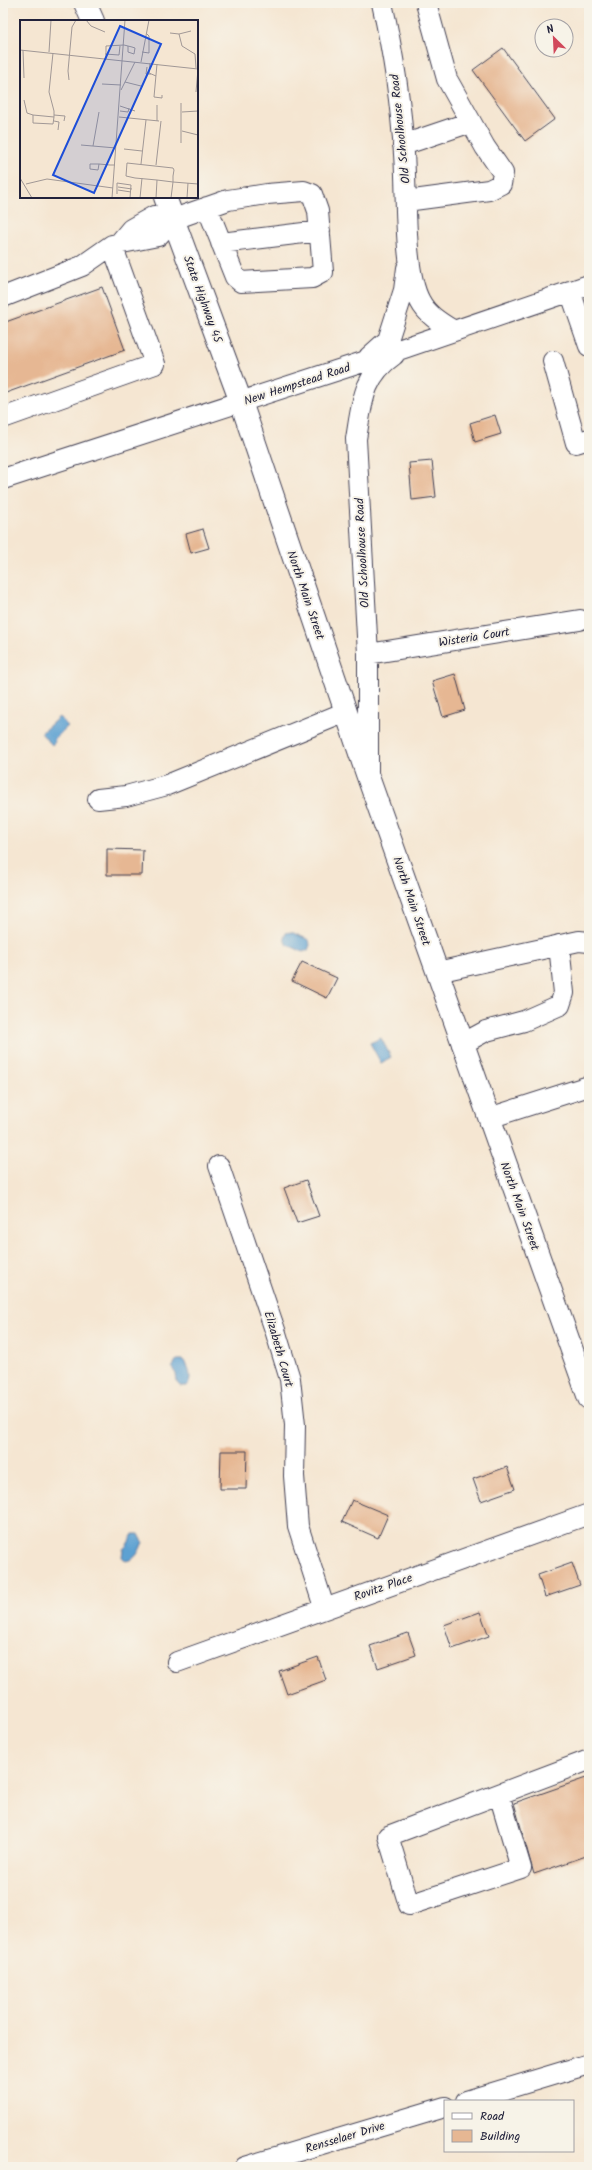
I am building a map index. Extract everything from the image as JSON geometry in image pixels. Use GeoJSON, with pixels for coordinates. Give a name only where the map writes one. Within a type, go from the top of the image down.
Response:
{"type":"FeatureCollection","features":[{"type":"Feature","properties":{"kind":"main road"},"geometry":{"type":"LineString","coordinates":[[86,3],[94,20]]}},
{"type":"Feature","properties":{"kind":"main road","name":"State Highway 45"},"geometry":{"type":"LineString","coordinates":[[165,198],[241,402]]}},
{"type":"Feature","properties":{"kind":"main road","name":"North Main Street"},"geometry":{"type":"LineString","coordinates":[[241,402],[346,712],[462,1044],[589,1398]]}},
{"type":"Feature","properties":{"kind":"street","name":"Old Schoolhouse Road"},"geometry":{"type":"LineString","coordinates":[[382,3],[396,80],[403,145],[409,256],[413,282],[420,302],[436,320],[454,331]]}},
{"type":"Feature","properties":{"kind":"street"},"geometry":{"type":"LineString","coordinates":[[406,201],[489,190],[501,184],[503,173],[471,122],[448,79],[426,3]]}},
{"type":"Feature","properties":{"kind":"street"},"geometry":{"type":"LineString","coordinates":[[403,145],[471,122]]}},
{"type":"Feature","properties":{"kind":"street"},"geometry":{"type":"LineString","coordinates":[[3,297],[82,266],[117,243],[131,229],[154,216],[174,219],[207,207],[244,198],[304,190],[312,194],[318,211],[323,272],[312,278],[242,282],[235,277],[207,207]]}},
{"type":"Feature","properties":{"kind":"street"},"geometry":{"type":"LineString","coordinates":[[221,243],[320,231]]}},
{"type":"Feature","properties":{"kind":"street"},"geometry":{"type":"LineString","coordinates":[[3,418],[156,364],[117,243]]}},
{"type":"Feature","properties":{"kind":"street","name":"Old Schoolhouse Road"},"geometry":{"type":"LineString","coordinates":[[363,362],[388,340],[404,290],[409,256]]}},
{"type":"Feature","properties":{"kind":"street","name":"New Hempstead Road"},"geometry":{"type":"LineString","coordinates":[[5,474],[241,402],[363,362],[589,284]]}},
{"type":"Feature","properties":{"kind":"street"},"geometry":{"type":"LineString","coordinates":[[570,291],[589,346]]}},
{"type":"Feature","properties":{"kind":"street","name":"Old Schoolhouse Road"},"geometry":{"type":"LineString","coordinates":[[368,774],[368,654],[356,439],[362,405],[370,378],[382,363],[403,348]]}},
{"type":"Feature","properties":{"kind":"street"},"geometry":{"type":"LineString","coordinates":[[553,361],[576,443],[589,439]]}},
{"type":"Feature","properties":{"kind":"street","name":"Wisteria Court"},"geometry":{"type":"LineString","coordinates":[[368,654],[580,620]]}},
{"type":"Feature","properties":{"kind":"street"},"geometry":{"type":"LineString","coordinates":[[98,799],[126,796],[167,785],[346,712]]}},
{"type":"Feature","properties":{"kind":"street"},"geometry":{"type":"LineString","coordinates":[[437,972],[579,941],[589,942]]}},
{"type":"Feature","properties":{"kind":"street"},"geometry":{"type":"LineString","coordinates":[[462,1044],[486,1031],[524,1022],[560,1006],[564,993],[559,945]]}},
{"type":"Feature","properties":{"kind":"street"},"geometry":{"type":"LineString","coordinates":[[489,1118],[589,1086]]}},
{"type":"Feature","properties":{"kind":"street","name":"Elizabeth Court"},"geometry":{"type":"LineString","coordinates":[[219,1166],[275,1330],[290,1379],[295,1425],[294,1476],[298,1526],[324,1607]]}},
{"type":"Feature","properties":{"kind":"street","name":"Rovitz Place"},"geometry":{"type":"LineString","coordinates":[[177,1662],[324,1607],[589,1514]]}},
{"type":"Feature","properties":{"kind":"street"},"geometry":{"type":"LineString","coordinates":[[499,1794],[521,1868],[409,1904],[388,1836],[499,1794],[589,1760]]}},
{"type":"Feature","properties":{"kind":"street"},"geometry":{"type":"LineString","coordinates":[[469,2100],[589,2064]]}},
{"type":"Feature","properties":{"kind":"street","name":"Rensselaer Drive"},"geometry":{"type":"LineString","coordinates":[[245,2167],[444,2107]]}},
{"type":"Feature","properties":{"kind":"water"},"geometry":{"type":"Polygon","coordinates":[[[59,717],[68,726],[54,739],[55,742],[52,745],[41,733],[59,717]]]}},
{"type":"Feature","properties":{"kind":"water"},"geometry":{"type":"Polygon","coordinates":[[[291,932],[309,940],[310,945],[308,950],[303,952],[286,944],[284,938],[286,933],[291,932]]]}},
{"type":"Feature","properties":{"kind":"water"},"geometry":{"type":"Polygon","coordinates":[[[381,1038],[391,1057],[381,1063],[370,1043],[381,1038]]]}},
{"type":"Feature","properties":{"kind":"water"},"geometry":{"type":"Polygon","coordinates":[[[177,1360],[183,1360],[187,1366],[190,1380],[187,1386],[180,1386],[177,1383],[176,1374],[172,1368],[177,1360]]]}},
{"type":"Feature","properties":{"kind":"water"},"geometry":{"type":"Polygon","coordinates":[[[133,1534],[139,1534],[143,1542],[135,1556],[126,1561],[122,1557],[123,1549],[133,1534]]]}},
{"type":"Feature","properties":{"kind":"building"},"geometry":{"type":"Polygon","coordinates":[[[503,48],[555,119],[525,141],[473,70],[503,48]]]}},
{"type":"Feature","properties":{"kind":"building"},"geometry":{"type":"Polygon","coordinates":[[[102,287],[125,350],[3,394],[3,323],[102,287]]]}},
{"type":"Feature","properties":{"kind":"building"},"geometry":{"type":"Polygon","coordinates":[[[495,415],[501,434],[475,442],[470,423],[495,415]]]}},
{"type":"Feature","properties":{"kind":"building"},"geometry":{"type":"Polygon","coordinates":[[[432,461],[436,497],[412,500],[409,463],[432,461]]]}},
{"type":"Feature","properties":{"kind":"building"},"geometry":{"type":"Polygon","coordinates":[[[203,529],[209,548],[191,553],[186,534],[203,529]]]}},
{"type":"Feature","properties":{"kind":"building"},"geometry":{"type":"Polygon","coordinates":[[[455,674],[465,710],[443,717],[432,681],[455,674]]]}},
{"type":"Feature","properties":{"kind":"building"},"geometry":{"type":"Polygon","coordinates":[[[107,849],[143,850],[142,875],[107,875],[107,849]]]}},
{"type":"Feature","properties":{"kind":"building"},"geometry":{"type":"Polygon","coordinates":[[[302,962],[337,978],[327,998],[292,981],[302,962]]]}},
{"type":"Feature","properties":{"kind":"building"},"geometry":{"type":"Polygon","coordinates":[[[306,1180],[319,1216],[297,1223],[284,1188],[306,1180]]]}},
{"type":"Feature","properties":{"kind":"building"},"geometry":{"type":"Polygon","coordinates":[[[221,1451],[247,1451],[246,1489],[220,1489],[221,1451]]]}},
{"type":"Feature","properties":{"kind":"building"},"geometry":{"type":"Polygon","coordinates":[[[507,1467],[515,1489],[481,1501],[473,1479],[507,1467]]]}},
{"type":"Feature","properties":{"kind":"building"},"geometry":{"type":"Polygon","coordinates":[[[352,1500],[388,1515],[378,1538],[342,1522],[352,1500]]]}},
{"type":"Feature","properties":{"kind":"building"},"geometry":{"type":"Polygon","coordinates":[[[572,1563],[580,1585],[545,1597],[538,1575],[572,1563]]]}},
{"type":"Feature","properties":{"kind":"building"},"geometry":{"type":"Polygon","coordinates":[[[480,1612],[489,1636],[452,1649],[444,1625],[480,1612]]]}},
{"type":"Feature","properties":{"kind":"building"},"geometry":{"type":"Polygon","coordinates":[[[408,1633],[416,1655],[378,1668],[370,1646],[408,1633]]]}},
{"type":"Feature","properties":{"kind":"building"},"geometry":{"type":"Polygon","coordinates":[[[318,1657],[326,1680],[287,1694],[279,1671],[318,1657]]]}},
{"type":"Feature","properties":{"kind":"building"},"geometry":{"type":"Polygon","coordinates":[[[589,1777],[589,1855],[534,1874],[514,1803],[589,1777]]]}}]}
